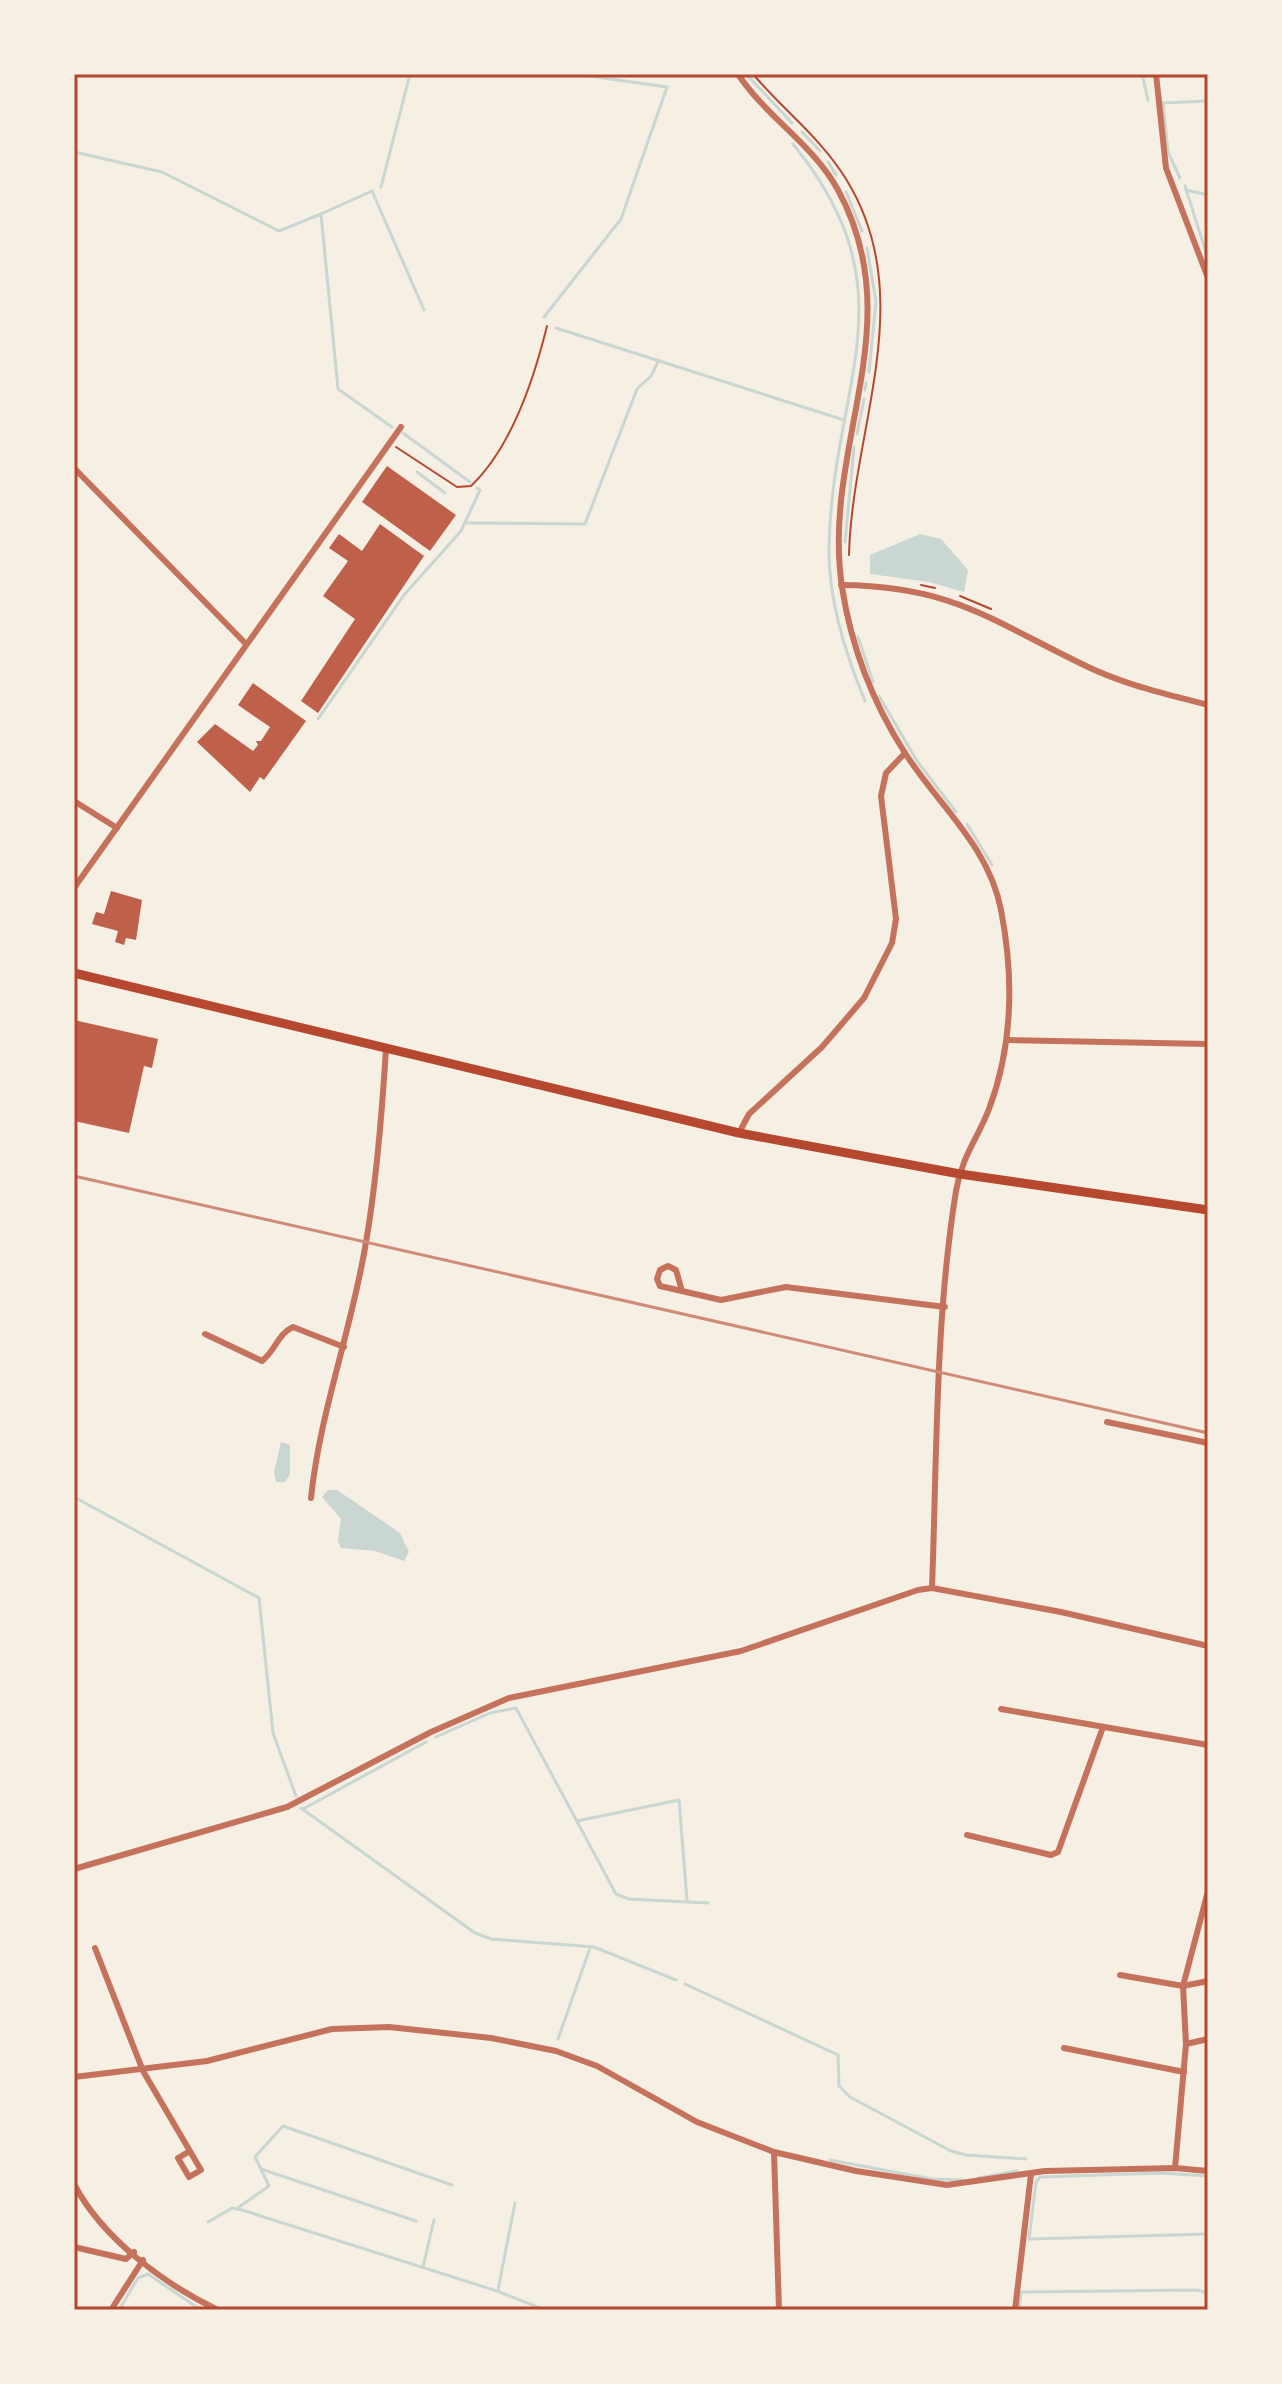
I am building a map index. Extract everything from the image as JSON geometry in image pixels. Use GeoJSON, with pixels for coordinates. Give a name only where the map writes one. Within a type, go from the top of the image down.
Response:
{"type":"FeatureCollection","features":[{"type":"Feature","properties":{"kind":"main road"},"geometry":{"type":"LineString","coordinates":[[74,973],[739,1133],[960,1174],[1208,1210]]}},
{"type":"Feature","properties":{"kind":"street"},"geometry":{"type":"LineString","coordinates":[[738,74],[813,154],[836,186],[855,224],[866,267],[869,332],[841,489],[841,585],[862,667],[880,712],[905,753],[979,851],[1000,904],[1009,967],[1008,1040],[990,1106],[966,1151],[960,1174],[945,1307],[932,1588]]}},
{"type":"Feature","properties":{"kind":"street"},"geometry":{"type":"LineString","coordinates":[[1156,74],[1166,168],[1208,278]]}},
{"type":"Feature","properties":{"kind":"street"},"geometry":{"type":"LineString","coordinates":[[74,888],[401,427]]}},
{"type":"Feature","properties":{"kind":"street"},"geometry":{"type":"LineString","coordinates":[[74,468],[246,644]]}},
{"type":"Feature","properties":{"kind":"street"},"geometry":{"type":"LineString","coordinates":[[841,585],[893,587],[969,606],[1107,675],[1208,705]]}},
{"type":"Feature","properties":{"kind":"street"},"geometry":{"type":"LineString","coordinates":[[739,1133],[749,1114],[822,1047],[864,998],[892,943],[896,919],[881,796],[886,773],[905,753]]}},
{"type":"Feature","properties":{"kind":"street"},"geometry":{"type":"LineString","coordinates":[[74,801],[117,828]]}},
{"type":"Feature","properties":{"kind":"street"},"geometry":{"type":"LineString","coordinates":[[1008,1040],[1208,1044]]}},
{"type":"Feature","properties":{"kind":"street"},"geometry":{"type":"LineString","coordinates":[[311,1498],[317,1441],[344,1347],[366,1242],[386,1049]]}},
{"type":"Feature","properties":{"kind":"street"},"geometry":{"type":"LineString","coordinates":[[682,1291],[676,1270],[668,1266],[660,1270],[657,1279],[660,1286],[721,1300],[786,1287],[945,1307]]}},
{"type":"Feature","properties":{"kind":"street"},"geometry":{"type":"LineString","coordinates":[[205,1334],[262,1361],[272,1354],[284,1331],[293,1327],[344,1347]]}},
{"type":"Feature","properties":{"kind":"street"},"geometry":{"type":"LineString","coordinates":[[1107,1422],[1208,1443]]}},
{"type":"Feature","properties":{"kind":"street"},"geometry":{"type":"LineString","coordinates":[[74,1869],[287,1807],[442,1726],[509,1698],[741,1651],[932,1588],[1061,1612],[1208,1646]]}},
{"type":"Feature","properties":{"kind":"street"},"geometry":{"type":"LineString","coordinates":[[1001,1709],[1208,1745]]}},
{"type":"Feature","properties":{"kind":"street"},"geometry":{"type":"LineString","coordinates":[[967,1835],[1051,1855],[1058,1852],[1103,1727]]}},
{"type":"Feature","properties":{"kind":"street"},"geometry":{"type":"LineString","coordinates":[[1175,2168],[1186,2044],[1183,1986],[1208,1891]]}},
{"type":"Feature","properties":{"kind":"street"},"geometry":{"type":"LineString","coordinates":[[95,1948],[143,2071],[190,2151]]}},
{"type":"Feature","properties":{"kind":"street"},"geometry":{"type":"LineString","coordinates":[[1120,1975],[1183,1986],[1208,1981]]}},
{"type":"Feature","properties":{"kind":"street"},"geometry":{"type":"LineString","coordinates":[[74,2077],[143,2071],[254,2051],[332,2029],[389,2027],[526,2044],[570,2056],[697,2122],[774,2152],[856,2171],[947,2185],[1031,2174],[1175,2168],[1208,2171]]}},
{"type":"Feature","properties":{"kind":"street"},"geometry":{"type":"LineString","coordinates":[[1186,2044],[1208,2039]]}},
{"type":"Feature","properties":{"kind":"street"},"geometry":{"type":"LineString","coordinates":[[1064,2048],[1184,2072]]}},
{"type":"Feature","properties":{"kind":"street"},"geometry":{"type":"LineString","coordinates":[[774,2152],[779,2310]]}},
{"type":"Feature","properties":{"kind":"street"},"geometry":{"type":"LineString","coordinates":[[1015,2310],[1031,2174]]}},
{"type":"Feature","properties":{"kind":"street"},"geometry":{"type":"LineString","coordinates":[[74,2184],[103,2225],[185,2292],[218,2310]]}},
{"type":"Feature","properties":{"kind":"street"},"geometry":{"type":"LineString","coordinates":[[74,2247],[126,2259],[134,2252]]}},
{"type":"Feature","properties":{"kind":"street"},"geometry":{"type":"LineString","coordinates":[[111,2310],[143,2260]]}},
{"type":"Feature","properties":{"kind":"path"},"geometry":{"type":"LineString","coordinates":[[753,74],[829,153],[866,219],[879,264],[883,291],[879,350],[856,476],[849,565]]}},
{"type":"Feature","properties":{"kind":"path"},"geometry":{"type":"LineString","coordinates":[[389,442],[457,487],[471,486],[484,474],[522,401],[547,326]]}},
{"type":"Feature","properties":{"kind":"shaded area"},"geometry":{"type":"Polygon","coordinates":[[[920,534],[941,539],[968,570],[964,592],[929,582],[870,574],[870,555],[920,534]]]}},
{"type":"Feature","properties":{"kind":"shaded area"},"geometry":{"type":"Polygon","coordinates":[[[281,1442],[290,1445],[290,1474],[285,1482],[276,1482],[274,1472],[281,1442]]]}},
{"type":"Feature","properties":{"kind":"shaded area"},"geometry":{"type":"Polygon","coordinates":[[[328,1490],[337,1490],[400,1533],[409,1552],[404,1561],[375,1551],[341,1548],[338,1541],[341,1519],[322,1497],[328,1490]]]}},
{"type":"Feature","properties":{"kind":"building"},"geometry":{"type":"Polygon","coordinates":[[[387,466],[456,515],[430,551],[362,502],[387,466]]]}},
{"type":"Feature","properties":{"kind":"building"},"geometry":{"type":"Polygon","coordinates":[[[380,524],[424,556],[318,713],[301,701],[355,619],[323,596],[348,561],[329,548],[339,534],[362,551],[380,524]]]}},
{"type":"Feature","properties":{"kind":"building"},"geometry":{"type":"Polygon","coordinates":[[[253,683],[306,721],[264,780],[260,777],[250,792],[197,742],[215,724],[253,751],[258,745],[256,741],[261,741],[270,727],[238,705],[253,683]]]}},
{"type":"Feature","properties":{"kind":"building"},"geometry":{"type":"Polygon","coordinates":[[[111,891],[142,900],[136,940],[126,938],[124,945],[115,942],[118,931],[92,924],[96,912],[104,914],[111,891]]]}},
{"type":"Feature","properties":{"kind":"building"},"geometry":{"type":"Polygon","coordinates":[[[74,1020],[158,1039],[152,1068],[144,1066],[129,1133],[74,1121],[74,1020]]]}},
{"type":"Feature","properties":{"kind":"waterway"},"geometry":{"type":"LineString","coordinates":[[381,187],[410,74]]}},
{"type":"Feature","properties":{"kind":"waterway"},"geometry":{"type":"LineString","coordinates":[[544,317],[621,219],[667,87],[575,74]]}},
{"type":"Feature","properties":{"kind":"waterway"},"geometry":{"type":"LineString","coordinates":[[746,74],[792,123]]}},
{"type":"Feature","properties":{"kind":"waterway"},"geometry":{"type":"LineString","coordinates":[[1142,74],[1148,100]]}},
{"type":"Feature","properties":{"kind":"waterway"},"geometry":{"type":"LineString","coordinates":[[1180,178],[1168,152],[1163,103],[1208,101]]}},
{"type":"Feature","properties":{"kind":"waterway"},"geometry":{"type":"LineString","coordinates":[[802,132],[820,151]]}},
{"type":"Feature","properties":{"kind":"waterway"},"geometry":{"type":"LineString","coordinates":[[793,144],[829,197],[850,247],[858,293],[858,340],[833,488],[829,566],[839,625],[865,701]]}},
{"type":"Feature","properties":{"kind":"waterway"},"geometry":{"type":"LineString","coordinates":[[74,152],[162,172],[279,231],[321,214],[338,389],[392,427]]}},
{"type":"Feature","properties":{"kind":"waterway"},"geometry":{"type":"LineString","coordinates":[[828,162],[836,175]]}},
{"type":"Feature","properties":{"kind":"waterway"},"geometry":{"type":"LineString","coordinates":[[1185,186],[1208,259]]}},
{"type":"Feature","properties":{"kind":"waterway"},"geometry":{"type":"LineString","coordinates":[[1186,190],[1208,195]]}},
{"type":"Feature","properties":{"kind":"waterway"},"geometry":{"type":"LineString","coordinates":[[321,214],[372,191],[424,310]]}},
{"type":"Feature","properties":{"kind":"waterway"},"geometry":{"type":"LineString","coordinates":[[846,192],[862,231]]}},
{"type":"Feature","properties":{"kind":"waterway"},"geometry":{"type":"LineString","coordinates":[[867,248],[876,302],[869,372]]}},
{"type":"Feature","properties":{"kind":"waterway"},"geometry":{"type":"LineString","coordinates":[[556,328],[844,420]]}},
{"type":"Feature","properties":{"kind":"waterway"},"geometry":{"type":"LineString","coordinates":[[466,523],[585,524],[637,389],[651,376],[659,360]]}},
{"type":"Feature","properties":{"kind":"waterway"},"geometry":{"type":"LineString","coordinates":[[865,390],[866,383]]}},
{"type":"Feature","properties":{"kind":"waterway"},"geometry":{"type":"LineString","coordinates":[[857,434],[864,399]]}},
{"type":"Feature","properties":{"kind":"waterway"},"geometry":{"type":"LineString","coordinates":[[403,433],[470,482]]}},
{"type":"Feature","properties":{"kind":"waterway"},"geometry":{"type":"LineString","coordinates":[[845,542],[854,447]]}},
{"type":"Feature","properties":{"kind":"waterway"},"geometry":{"type":"LineString","coordinates":[[417,472],[445,493]]}},
{"type":"Feature","properties":{"kind":"waterway"},"geometry":{"type":"LineString","coordinates":[[318,719],[404,595],[461,531],[480,490],[477,488]]}},
{"type":"Feature","properties":{"kind":"waterway"},"geometry":{"type":"LineString","coordinates":[[858,637],[873,682]]}},
{"type":"Feature","properties":{"kind":"waterway"},"geometry":{"type":"LineString","coordinates":[[879,696],[917,761],[956,812]]}},
{"type":"Feature","properties":{"kind":"waterway"},"geometry":{"type":"LineString","coordinates":[[967,824],[992,865]]}},
{"type":"Feature","properties":{"kind":"waterway"},"geometry":{"type":"LineString","coordinates":[[74,1497],[259,1598],[273,1733],[296,1796]]}},
{"type":"Feature","properties":{"kind":"waterway"},"geometry":{"type":"LineString","coordinates":[[436,1737],[490,1713],[516,1708],[616,1894],[629,1899],[708,1903]]}},
{"type":"Feature","properties":{"kind":"waterway"},"geometry":{"type":"LineString","coordinates":[[303,1809],[426,1742]]}},
{"type":"Feature","properties":{"kind":"waterway"},"geometry":{"type":"LineString","coordinates":[[577,1821],[679,1800],[687,1900]]}},
{"type":"Feature","properties":{"kind":"waterway"},"geometry":{"type":"LineString","coordinates":[[301,1808],[475,1933],[491,1939],[594,1947],[676,1980]]}},
{"type":"Feature","properties":{"kind":"waterway"},"geometry":{"type":"LineString","coordinates":[[558,2039],[590,1948]]}},
{"type":"Feature","properties":{"kind":"waterway"},"geometry":{"type":"LineString","coordinates":[[685,1984],[838,2055],[839,2086],[850,2097],[951,2151],[1026,2159]]}},
{"type":"Feature","properties":{"kind":"waterway"},"geometry":{"type":"LineString","coordinates":[[239,2207],[269,2186],[255,2157],[283,2126],[452,2185]]}},
{"type":"Feature","properties":{"kind":"waterway"},"geometry":{"type":"LineString","coordinates":[[830,2160],[932,2179],[962,2180]]}},
{"type":"Feature","properties":{"kind":"waterway"},"geometry":{"type":"LineString","coordinates":[[261,2169],[416,2221]]}},
{"type":"Feature","properties":{"kind":"waterway"},"geometry":{"type":"LineString","coordinates":[[978,2178],[1017,2171]]}},
{"type":"Feature","properties":{"kind":"waterway"},"geometry":{"type":"LineString","coordinates":[[1208,2176],[1161,2173],[1040,2177],[1036,2182],[1029,2239],[1208,2234]]}},
{"type":"Feature","properties":{"kind":"waterway"},"geometry":{"type":"LineString","coordinates":[[498,2290],[515,2203]]}},
{"type":"Feature","properties":{"kind":"waterway"},"geometry":{"type":"LineString","coordinates":[[208,2222],[232,2208],[242,2210],[497,2291],[545,2310]]}},
{"type":"Feature","properties":{"kind":"waterway"},"geometry":{"type":"LineString","coordinates":[[423,2267],[434,2220]]}},
{"type":"Feature","properties":{"kind":"waterway"},"geometry":{"type":"LineString","coordinates":[[119,2310],[138,2278],[148,2274],[201,2310]]}},
{"type":"Feature","properties":{"kind":"waterway"},"geometry":{"type":"LineString","coordinates":[[1019,2310],[1021,2292],[1197,2290],[1208,2293]]}},
{"type":"Feature","properties":{"kind":"railway"},"geometry":{"type":"LineString","coordinates":[[74,1176],[1208,1433]]}}]}
